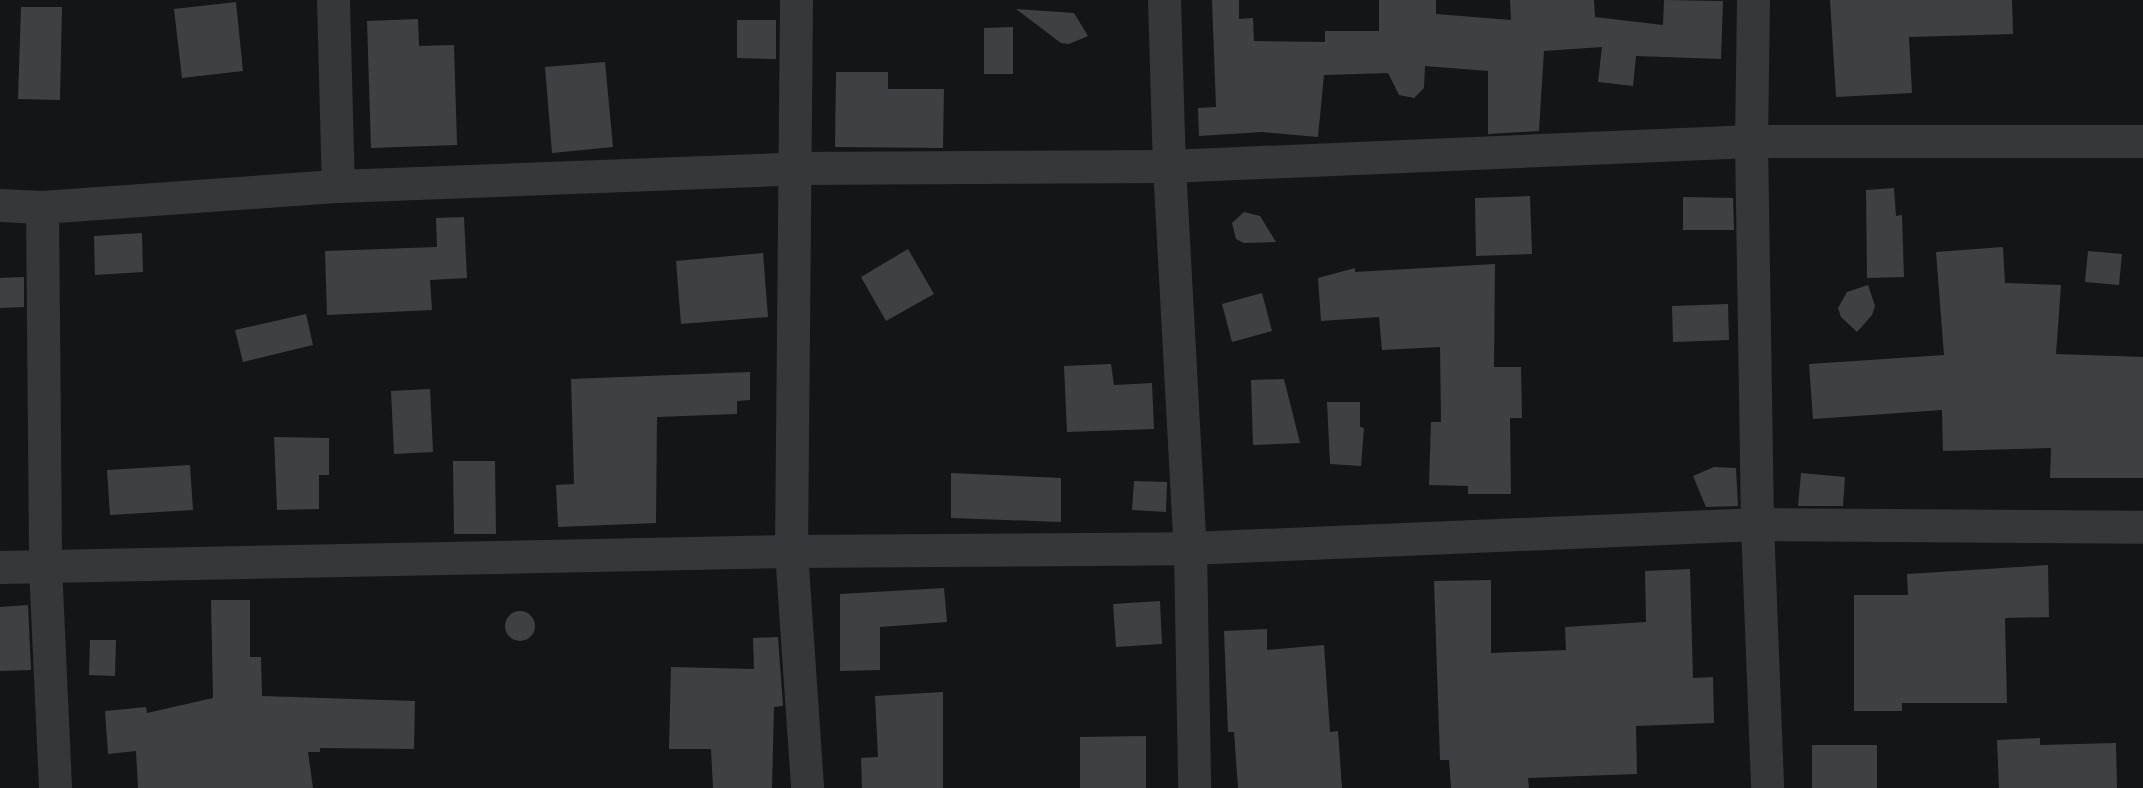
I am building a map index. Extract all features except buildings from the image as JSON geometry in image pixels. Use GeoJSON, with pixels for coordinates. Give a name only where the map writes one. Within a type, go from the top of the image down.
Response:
{"type":"FeatureCollection","features":[{"type":"Feature","properties":{"kind":"street"},"geometry":{"type":"LineString","coordinates":[[333,0],[338,186]]}},
{"type":"Feature","properties":{"kind":"street"},"geometry":{"type":"LineString","coordinates":[[796,0],[797,168],[791,551],[807,788]]}},
{"type":"Feature","properties":{"kind":"street"},"geometry":{"type":"LineString","coordinates":[[1164,0],[1168,166],[1191,548],[1194,788]]}},
{"type":"Feature","properties":{"kind":"street"},"geometry":{"type":"LineString","coordinates":[[1753,0],[1751,141],[1756,524],[1767,788]]}},
{"type":"Feature","properties":{"kind":"street"},"geometry":{"type":"LineString","coordinates":[[0,205],[42,207],[338,186],[797,168],[1168,166],[1751,141],[2143,141]]}},
{"type":"Feature","properties":{"kind":"street"},"geometry":{"type":"LineString","coordinates":[[42,207],[45,566],[55,788]]}},
{"type":"Feature","properties":{"kind":"street"},"geometry":{"type":"LineString","coordinates":[[0,567],[791,551],[1191,548],[1756,524],[2143,527]]}}]}
